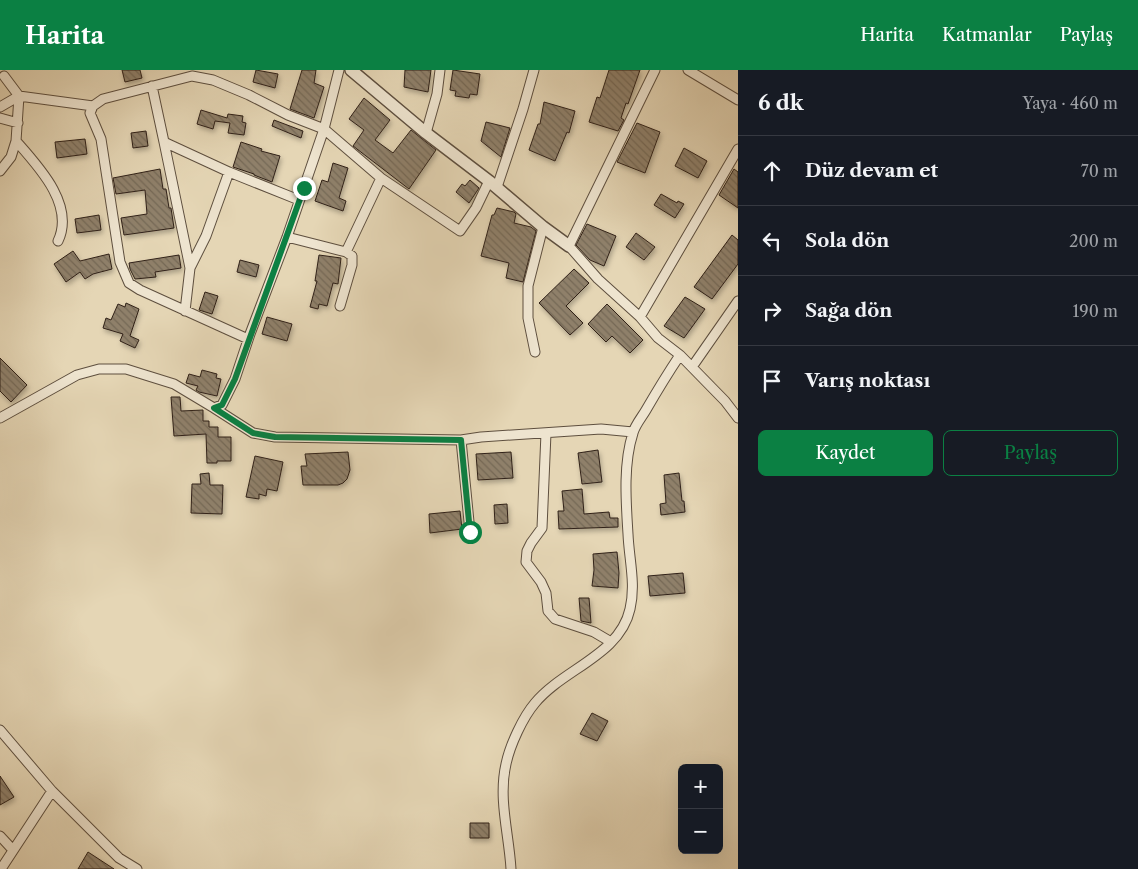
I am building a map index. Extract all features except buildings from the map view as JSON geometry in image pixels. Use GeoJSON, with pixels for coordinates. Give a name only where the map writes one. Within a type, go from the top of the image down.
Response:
{"type":"FeatureCollection","features":[{"type":"Feature","properties":{"kind":"street"},"geometry":{"type":"LineString","coordinates":[[214,408],[222,405],[235,379],[324,130],[339,70]]}},
{"type":"Feature","properties":{"kind":"street"},"geometry":{"type":"LineString","coordinates":[[351,70],[426,133],[493,184],[543,227],[569,246],[598,279],[640,317],[658,338],[692,367],[725,401],[738,418]]}},
{"type":"Feature","properties":{"kind":"street"},"geometry":{"type":"LineString","coordinates":[[426,133],[437,94],[440,70]]}},
{"type":"Feature","properties":{"kind":"street"},"geometry":{"type":"LineString","coordinates":[[248,339],[140,290],[129,283],[120,262],[100,139],[90,112],[93,106],[103,99],[192,76],[213,80],[250,95],[288,115],[324,130],[381,178],[460,231],[493,184],[523,109],[534,70]]}},
{"type":"Feature","properties":{"kind":"street"},"geometry":{"type":"LineString","coordinates":[[569,246],[655,70]]}},
{"type":"Feature","properties":{"kind":"street"},"geometry":{"type":"LineString","coordinates":[[688,70],[738,100]]}},
{"type":"Feature","properties":{"kind":"street"},"geometry":{"type":"LineString","coordinates":[[0,171],[11,157],[16,142],[18,122],[19,96],[5,75]]}},
{"type":"Feature","properties":{"kind":"street"},"geometry":{"type":"LineString","coordinates":[[152,86],[190,268],[185,311]]}},
{"type":"Feature","properties":{"kind":"street"},"geometry":{"type":"LineString","coordinates":[[0,107],[19,96],[93,106]]}},
{"type":"Feature","properties":{"kind":"street"},"geometry":{"type":"LineString","coordinates":[[0,118],[18,122]]}},
{"type":"Feature","properties":{"kind":"street"},"geometry":{"type":"LineString","coordinates":[[16,142],[38,166],[55,191],[59,204],[62,232],[58,241]]}},
{"type":"Feature","properties":{"kind":"street"},"geometry":{"type":"LineString","coordinates":[[164,142],[229,172],[299,200]]}},
{"type":"Feature","properties":{"kind":"street"},"geometry":{"type":"LineString","coordinates":[[640,317],[738,150]]}},
{"type":"Feature","properties":{"kind":"street"},"geometry":{"type":"LineString","coordinates":[[190,268],[206,236],[229,172]]}},
{"type":"Feature","properties":{"kind":"street"},"geometry":{"type":"LineString","coordinates":[[346,252],[381,178]]}},
{"type":"Feature","properties":{"kind":"street"},"geometry":{"type":"LineString","coordinates":[[535,352],[528,318],[528,286],[543,227]]}},
{"type":"Feature","properties":{"kind":"street"},"geometry":{"type":"LineString","coordinates":[[287,237],[346,252],[352,256],[352,265],[340,306]]}},
{"type":"Feature","properties":{"kind":"street"},"geometry":{"type":"LineString","coordinates":[[692,367],[738,302]]}},
{"type":"Feature","properties":{"kind":"street"},"geometry":{"type":"LineString","coordinates":[[511,869],[503,796],[506,764],[517,732],[535,703],[559,681],[596,655],[622,630],[630,610],[633,584],[628,535],[627,464],[633,432],[680,355]]}},
{"type":"Feature","properties":{"kind":"street"},"geometry":{"type":"LineString","coordinates":[[0,405],[4,415],[76,375],[99,369],[126,369],[174,384],[253,433],[275,437],[461,440],[601,429],[633,432]]}},
{"type":"Feature","properties":{"kind":"street"},"geometry":{"type":"LineString","coordinates":[[546,433],[542,528],[531,542],[527,551],[526,562],[541,582],[546,593],[548,611],[555,618],[594,632],[611,642]]}},
{"type":"Feature","properties":{"kind":"street"},"geometry":{"type":"LineString","coordinates":[[461,440],[470,532]]}},
{"type":"Feature","properties":{"kind":"street"},"geometry":{"type":"LineString","coordinates":[[0,730],[52,791],[120,858],[137,869]]}},
{"type":"Feature","properties":{"kind":"street"},"geometry":{"type":"LineString","coordinates":[[2,869],[52,791]]}},
{"type":"Feature","properties":{"kind":"street"},"geometry":{"type":"LineString","coordinates":[[0,836],[13,850]]}},
{"type":"Feature","properties":{"kind":"route"},"geometry":{"type":"LineString","coordinates":[[304,188],[235,379],[222,405],[214,408],[253,433],[275,437],[461,440],[470,532]]}}]}
